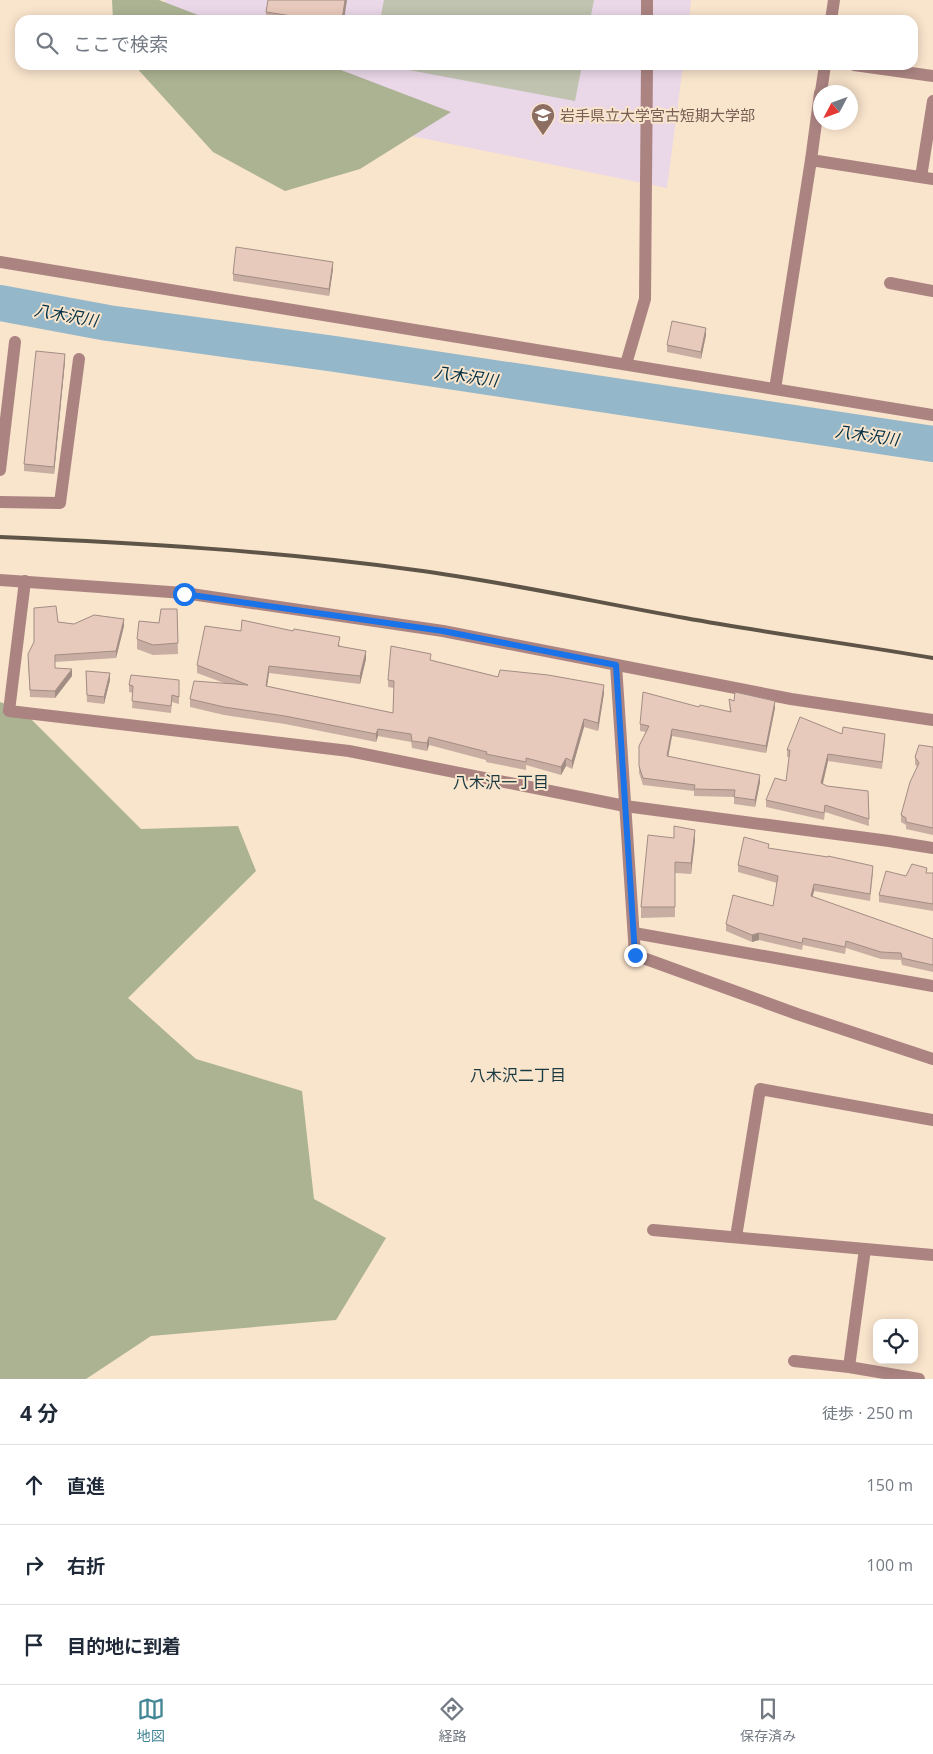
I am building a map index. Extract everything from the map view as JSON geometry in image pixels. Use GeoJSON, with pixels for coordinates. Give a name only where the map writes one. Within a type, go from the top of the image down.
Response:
{"type":"FeatureCollection","features":[{"type":"Feature","properties":{"kind":"street"},"geometry":{"type":"LineString","coordinates":[[647,0],[647,15]]}},
{"type":"Feature","properties":{"kind":"street"},"geometry":{"type":"LineString","coordinates":[[832,15],[834,0]]}},
{"type":"Feature","properties":{"kind":"street"},"geometry":{"type":"LineString","coordinates":[[626,364],[645,299],[647,70]]}},
{"type":"Feature","properties":{"kind":"street"},"geometry":{"type":"LineString","coordinates":[[822,85],[824,70]]}},
{"type":"Feature","properties":{"kind":"street"},"geometry":{"type":"LineString","coordinates":[[890,70],[933,76]]}},
{"type":"Feature","properties":{"kind":"street"},"geometry":{"type":"LineString","coordinates":[[811,160],[927,178],[933,101]]}},
{"type":"Feature","properties":{"kind":"street"},"geometry":{"type":"LineString","coordinates":[[775,389],[815,130]]}},
{"type":"Feature","properties":{"kind":"street"},"geometry":{"type":"LineString","coordinates":[[0,262],[933,415]]}},
{"type":"Feature","properties":{"kind":"street"},"geometry":{"type":"LineString","coordinates":[[890,283],[933,291]]}},
{"type":"Feature","properties":{"kind":"street"},"geometry":{"type":"LineString","coordinates":[[0,470],[15,342]]}},
{"type":"Feature","properties":{"kind":"street"},"geometry":{"type":"LineString","coordinates":[[0,502],[60,503],[79,359]]}},
{"type":"Feature","properties":{"kind":"street"},"geometry":{"type":"LineString","coordinates":[[0,580],[184,594],[443,631],[791,699],[933,720]]}},
{"type":"Feature","properties":{"kind":"street"},"geometry":{"type":"LineString","coordinates":[[25,582],[9,711],[349,751],[625,806],[933,848]]}},
{"type":"Feature","properties":{"kind":"street"},"geometry":{"type":"LineString","coordinates":[[616,665],[635,955],[797,1014],[933,1059]]}},
{"type":"Feature","properties":{"kind":"street"},"geometry":{"type":"LineString","coordinates":[[634,933],[933,986]]}},
{"type":"Feature","properties":{"kind":"street"},"geometry":{"type":"LineString","coordinates":[[736,1237],[760,1089],[933,1120]]}},
{"type":"Feature","properties":{"kind":"street"},"geometry":{"type":"LineString","coordinates":[[653,1230],[933,1255]]}},
{"type":"Feature","properties":{"kind":"street"},"geometry":{"type":"LineString","coordinates":[[848,1367],[865,1249]]}},
{"type":"Feature","properties":{"kind":"street"},"geometry":{"type":"LineString","coordinates":[[794,1361],[848,1367],[919,1379]]}},
{"type":"Feature","properties":{"kind":"shaded area"},"geometry":{"type":"Polygon","coordinates":[[[165,0],[691,0],[690,15],[164,15],[165,0]]]}},
{"type":"Feature","properties":{"kind":"shaded area","name":"岩手県立大学宮古短期大学部"},"geometry":{"type":"Polygon","coordinates":[[[158,70],[682,70],[667,188],[157,84],[158,70]]]}},
{"type":"Feature","properties":{"kind":"green space"},"geometry":{"type":"Polygon","coordinates":[[[112,0],[159,0],[198,15],[113,15],[112,0]]]}},
{"type":"Feature","properties":{"kind":"green space"},"geometry":{"type":"Polygon","coordinates":[[[384,0],[594,0],[591,15],[381,15],[384,0]]]}},
{"type":"Feature","properties":{"kind":"green space"},"geometry":{"type":"Polygon","coordinates":[[[139,70],[341,70],[451,112],[360,169],[285,191],[213,152],[139,70]]]}},
{"type":"Feature","properties":{"kind":"green space"},"geometry":{"type":"Polygon","coordinates":[[[409,70],[581,70],[575,101],[409,70]]]}},
{"type":"Feature","properties":{"kind":"green space"},"geometry":{"type":"Polygon","coordinates":[[[0,702],[22,710],[141,829],[238,826],[256,871],[128,998],[196,1059],[302,1091],[314,1199],[386,1238],[336,1320],[151,1336],[86,1379],[0,1379],[0,702]]]}},
{"type":"Feature","properties":{"kind":"building"},"geometry":{"type":"Polygon","coordinates":[[[268,0],[345,0],[343,15],[285,15],[266,12],[268,0]]]}},
{"type":"Feature","properties":{"kind":"building"},"geometry":{"type":"Polygon","coordinates":[[[236,247],[333,262],[329,289],[233,274],[236,247]]]}},
{"type":"Feature","properties":{"kind":"building"},"geometry":{"type":"Polygon","coordinates":[[[672,321],[706,328],[701,352],[667,345],[672,321]]]}},
{"type":"Feature","properties":{"kind":"building"},"geometry":{"type":"Polygon","coordinates":[[[36,351],[65,354],[54,467],[24,464],[36,351]]]}},
{"type":"Feature","properties":{"kind":"building"},"geometry":{"type":"Polygon","coordinates":[[[56,606],[58,622],[74,624],[94,615],[124,619],[116,651],[55,655],[55,668],[72,669],[55,691],[30,690],[28,654],[34,642],[34,608],[56,606]]]}},
{"type":"Feature","properties":{"kind":"building"},"geometry":{"type":"Polygon","coordinates":[[[161,609],[177,609],[178,643],[153,645],[137,639],[139,621],[159,623],[161,609]]]}},
{"type":"Feature","properties":{"kind":"building"},"geometry":{"type":"Polygon","coordinates":[[[242,620],[293,631],[294,629],[340,637],[338,646],[366,651],[360,676],[269,666],[266,686],[393,713],[394,681],[388,680],[391,646],[431,654],[430,660],[498,677],[500,670],[548,675],[604,685],[598,723],[584,719],[572,761],[566,758],[561,767],[526,758],[526,762],[486,754],[487,752],[429,737],[427,743],[412,741],[411,734],[378,729],[376,734],[285,716],[224,707],[190,699],[194,681],[248,685],[197,665],[205,626],[241,631],[242,620]]]}},
{"type":"Feature","properties":{"kind":"building"},"geometry":{"type":"Polygon","coordinates":[[[86,671],[110,673],[104,697],[87,695],[86,671]]]}},
{"type":"Feature","properties":{"kind":"building"},"geometry":{"type":"Polygon","coordinates":[[[131,675],[179,680],[179,697],[172,695],[171,706],[132,701],[133,686],[129,685],[131,675]]]}},
{"type":"Feature","properties":{"kind":"building"},"geometry":{"type":"Polygon","coordinates":[[[643,692],[699,707],[700,705],[731,712],[729,699],[734,701],[735,692],[775,701],[766,746],[672,729],[667,756],[760,775],[755,800],[734,797],[735,790],[694,789],[695,785],[643,778],[639,766],[639,746],[649,726],[640,724],[643,692]]]}},
{"type":"Feature","properties":{"kind":"building"},"geometry":{"type":"Polygon","coordinates":[[[800,717],[842,734],[843,727],[885,734],[882,762],[828,754],[821,783],[827,786],[868,791],[869,819],[825,805],[824,813],[766,800],[775,778],[786,781],[790,750],[787,750],[800,717]]]}},
{"type":"Feature","properties":{"kind":"building"},"geometry":{"type":"Polygon","coordinates":[[[919,745],[933,747],[933,828],[906,822],[906,818],[901,815],[910,782],[919,763],[915,757],[919,745]]]}},
{"type":"Feature","properties":{"kind":"building"},"geometry":{"type":"Polygon","coordinates":[[[674,826],[695,830],[691,863],[675,862],[675,907],[641,907],[648,835],[674,838],[674,826]]]}},
{"type":"Feature","properties":{"kind":"building"},"geometry":{"type":"Polygon","coordinates":[[[744,837],[769,844],[768,848],[828,856],[873,866],[870,894],[814,884],[811,896],[933,939],[933,965],[902,958],[901,953],[881,952],[846,941],[845,947],[803,938],[802,943],[759,933],[752,935],[726,924],[733,895],[773,906],[778,876],[738,865],[744,837]]]}},
{"type":"Feature","properties":{"kind":"building"},"geometry":{"type":"Polygon","coordinates":[[[912,864],[927,868],[926,873],[933,873],[933,904],[879,895],[886,871],[906,876],[912,864]]]}},
{"type":"Feature","properties":{"kind":"waterway","name":"八木沢川"},"geometry":{"type":"LineString","coordinates":[[0,303],[108,323],[335,354],[933,444]]}},
{"type":"Feature","properties":{"kind":"railway"},"geometry":{"type":"LineString","coordinates":[[0,537],[208,549],[364,563],[517,586],[651,612],[933,658]]}},
{"type":"Feature","properties":{"kind":"place","name":"岩手県立大学宮古短期大学部"},"geometry":{"type":"Point","coordinates":[543,136]}},
{"type":"Feature","properties":{"kind":"district","name":"八木沢一丁目"},"geometry":{"type":"Point","coordinates":[501,782]}},
{"type":"Feature","properties":{"kind":"district","name":"八木沢二丁目"},"geometry":{"type":"Point","coordinates":[518,1075]}},
{"type":"Feature","properties":{"kind":"route"},"geometry":{"type":"LineString","coordinates":[[184,594],[443,631],[616,665],[635,955]]}}]}
